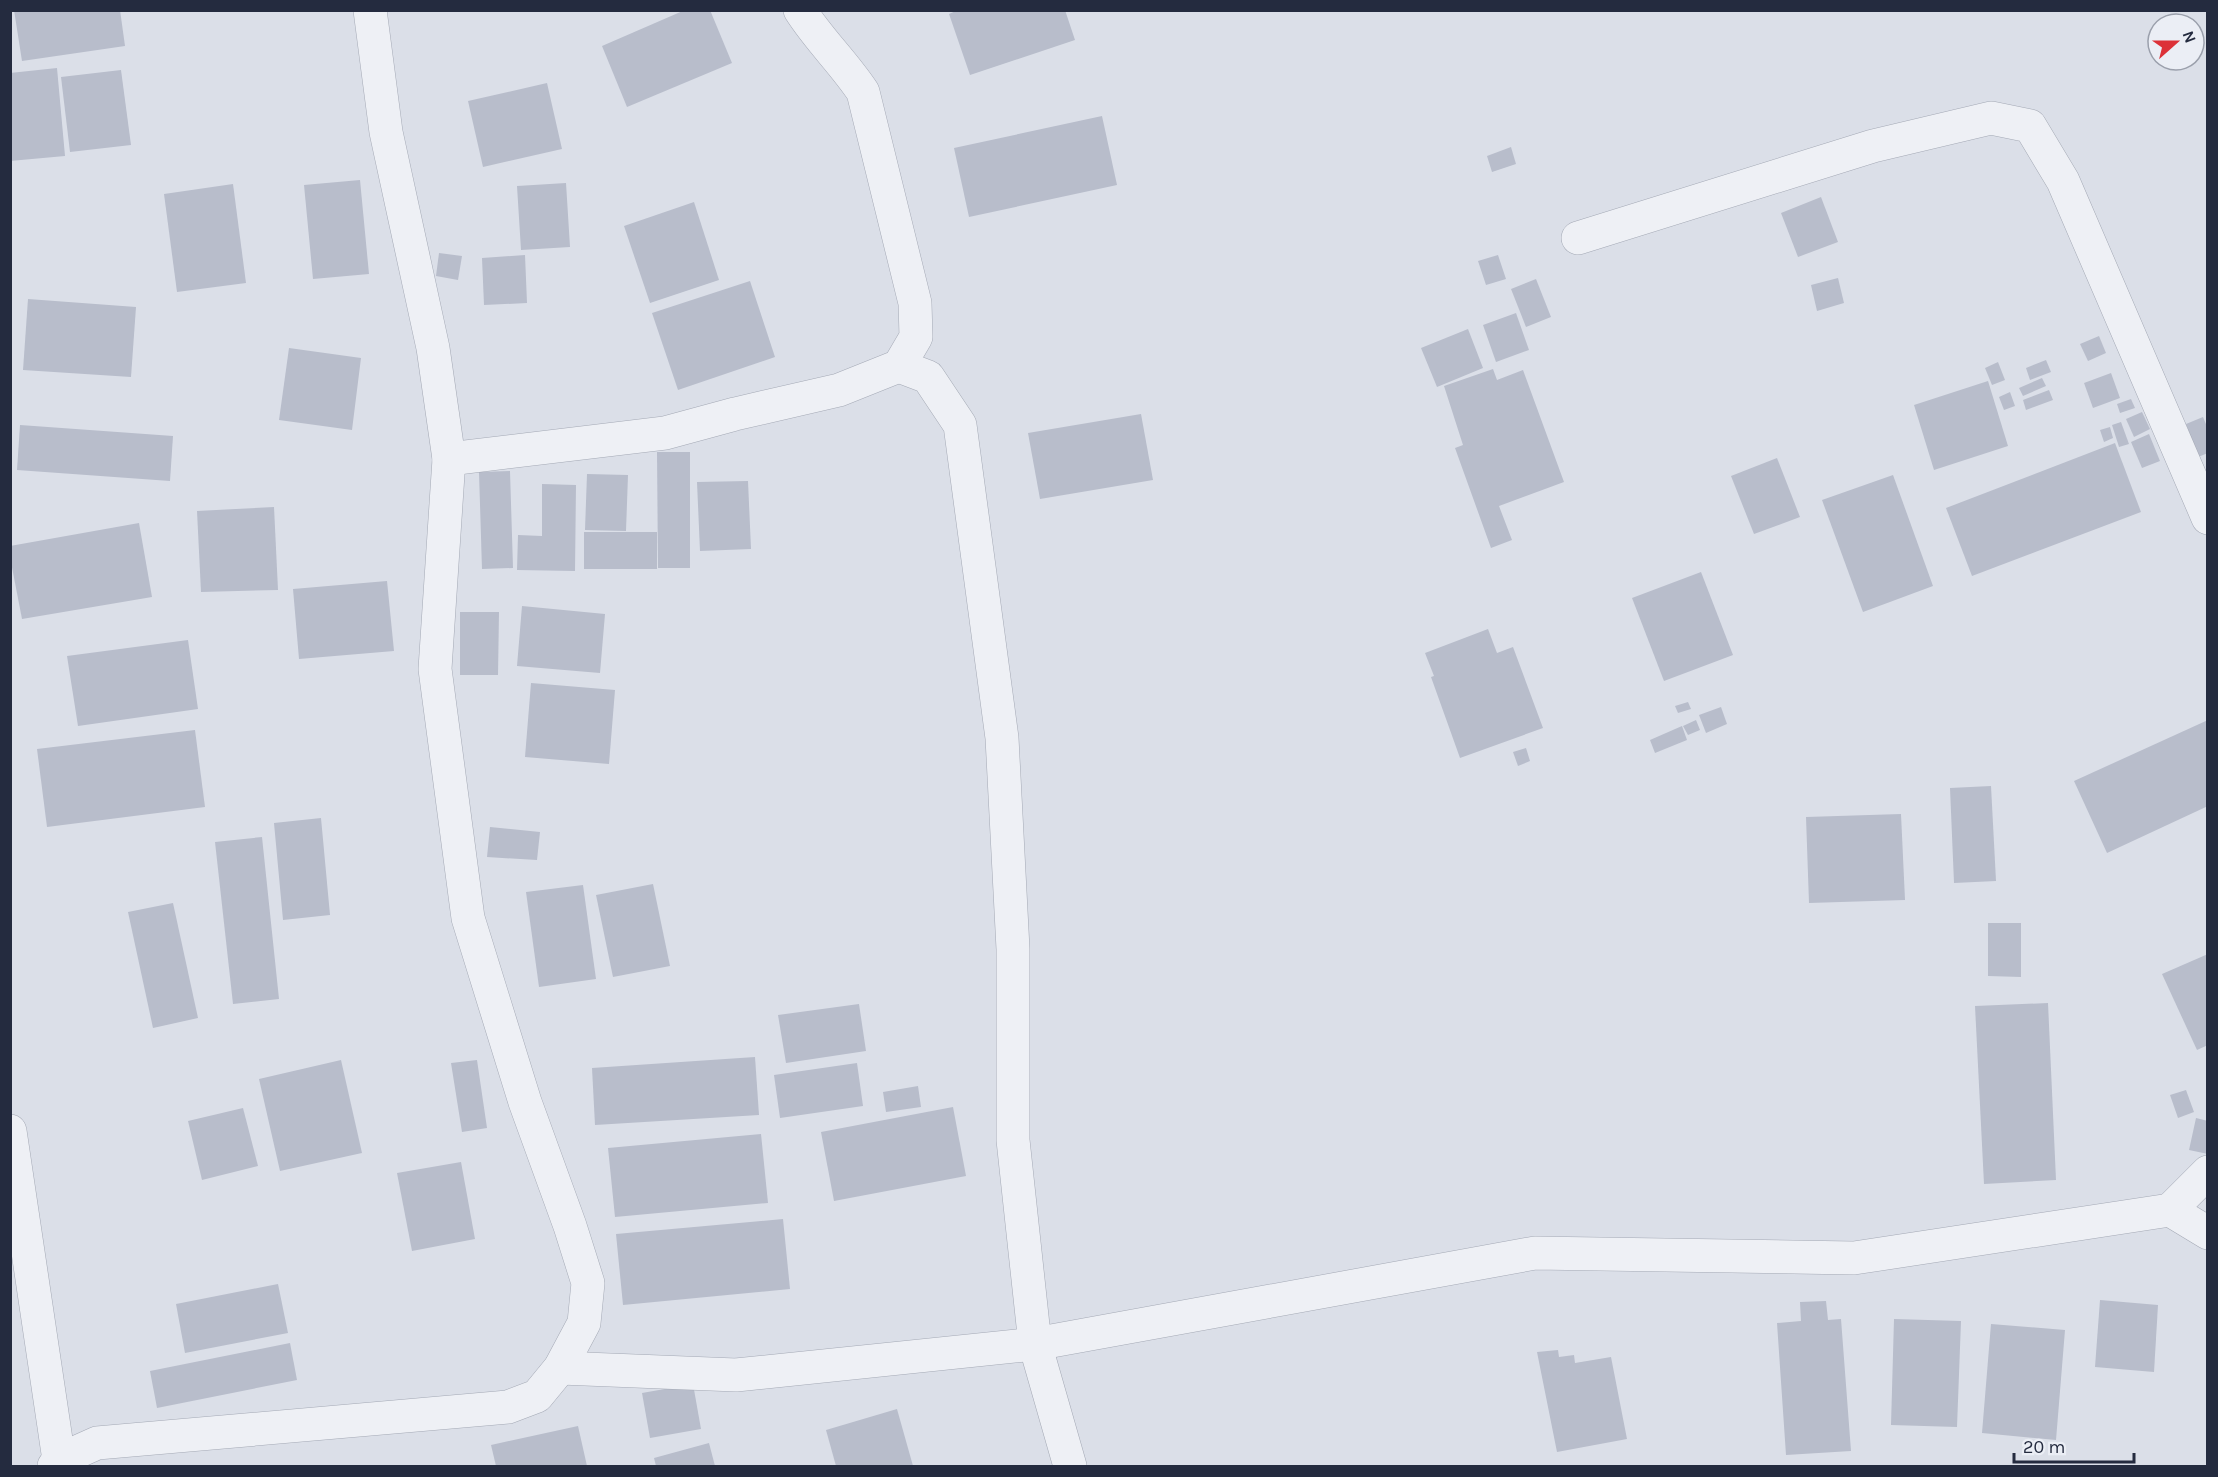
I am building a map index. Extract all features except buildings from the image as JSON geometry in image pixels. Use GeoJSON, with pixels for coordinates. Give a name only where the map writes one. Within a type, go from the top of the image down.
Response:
{"type":"FeatureCollection","features":[{"type":"Feature","properties":{"kind":"street"},"geometry":{"type":"LineString","coordinates":[[10,1131],[56,1463],[97,1443],[508,1407],[537,1396],[560,1368],[584,1323],[588,1284],[570,1226],[525,1102],[468,918],[435,669],[449,459],[433,348],[386,132],[370,10]]}},
{"type":"Feature","properties":{"kind":"street"},"geometry":{"type":"LineString","coordinates":[[449,459],[665,433],[839,390],[899,366],[915,337],[915,303],[863,92],[850,72],[815,33],[800,10]]}},
{"type":"Feature","properties":{"kind":"street"},"geometry":{"type":"LineString","coordinates":[[1578,238],[1873,146],[1991,118],[2030,126],[2063,181],[2208,518]]}},
{"type":"Feature","properties":{"kind":"street"},"geometry":{"type":"LineString","coordinates":[[899,366],[928,377],[960,425],[1002,738],[1013,949],[1013,1140],[1035,1344],[1070,1467]]}},
{"type":"Feature","properties":{"kind":"street"},"geometry":{"type":"LineString","coordinates":[[560,1368],[736,1376],[1035,1344],[1535,1253],[1854,1258],[2170,1210],[2208,1172]]}},
{"type":"Feature","properties":{"kind":"street"},"geometry":{"type":"LineString","coordinates":[[2170,1210],[2208,1233]]}}]}
